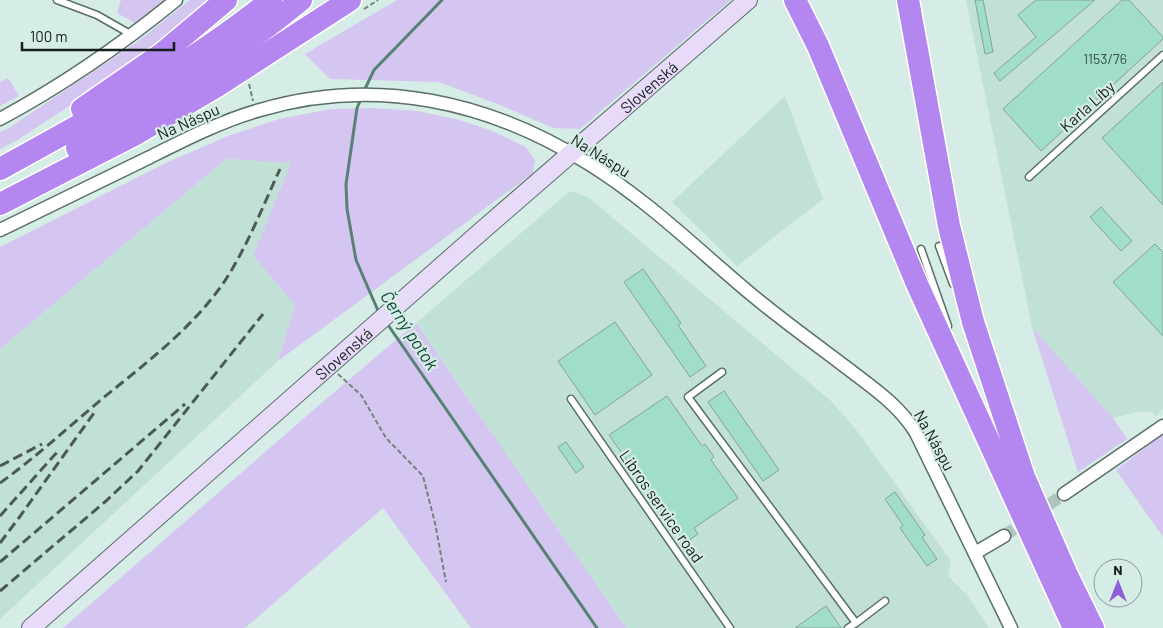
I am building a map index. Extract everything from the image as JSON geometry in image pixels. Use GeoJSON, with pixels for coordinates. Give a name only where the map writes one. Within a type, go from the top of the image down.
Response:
{"type":"FeatureCollection","features":[{"type":"Feature","properties":{"kind":"highway"},"geometry":{"type":"LineString","coordinates":[[0,158],[40,138],[163,53],[226,0]]}},
{"type":"Feature","properties":{"kind":"highway"},"geometry":{"type":"LineString","coordinates":[[0,169],[115,106],[191,57],[271,0]]}},
{"type":"Feature","properties":{"kind":"highway"},"geometry":{"type":"LineString","coordinates":[[0,192],[138,113],[270,25],[301,0]]}},
{"type":"Feature","properties":{"kind":"highway"},"geometry":{"type":"LineString","coordinates":[[0,204],[134,135],[218,86],[350,0]]}},
{"type":"Feature","properties":{"kind":"highway"},"geometry":{"type":"LineString","coordinates":[[795,0],[818,46],[917,284],[1042,520],[1093,628]]}},
{"type":"Feature","properties":{"kind":"highway"},"geometry":{"type":"LineString","coordinates":[[908,0],[941,185],[958,266],[1005,452],[1029,531],[1074,628]]}},
{"type":"Feature","properties":{"kind":"street"},"geometry":{"type":"LineString","coordinates":[[0,119],[79,72],[132,35],[176,0]]}},
{"type":"Feature","properties":{"kind":"street","name":"Slovenská"},"geometry":{"type":"LineString","coordinates":[[31,628],[748,0]]}},
{"type":"Feature","properties":{"kind":"street","name":"Na Náspu"},"geometry":{"type":"LineString","coordinates":[[0,230],[218,125],[267,108],[303,100],[336,96],[396,96],[442,102],[481,113],[522,128],[572,154],[615,181],[651,208],[748,292],[895,406],[916,433],[1011,628]]}},
{"type":"Feature","properties":{"kind":"street"},"geometry":{"type":"LineString","coordinates":[[1064,494],[1163,426]]}},
{"type":"Feature","properties":{"kind":"street"},"geometry":{"type":"LineString","coordinates":[[975,553],[1004,536]]}},
{"type":"Feature","properties":{"kind":"lane"},"geometry":{"type":"LineString","coordinates":[[57,0],[97,15],[132,35]]}},
{"type":"Feature","properties":{"kind":"lane","name":"Karla Líby"},"geometry":{"type":"LineString","coordinates":[[1029,177],[1163,55]]}},
{"type":"Feature","properties":{"kind":"lane"},"geometry":{"type":"LineString","coordinates":[[939,246],[955,292]]}},
{"type":"Feature","properties":{"kind":"lane"},"geometry":{"type":"LineString","coordinates":[[921,249],[951,336]]}},
{"type":"Feature","properties":{"kind":"lane"},"geometry":{"type":"LineString","coordinates":[[965,320],[1005,452]]}},
{"type":"Feature","properties":{"kind":"lane"},"geometry":{"type":"LineString","coordinates":[[957,354],[1005,452]]}},
{"type":"Feature","properties":{"kind":"lane"},"geometry":{"type":"LineString","coordinates":[[722,372],[688,397],[856,623]]}},
{"type":"Feature","properties":{"kind":"lane","name":"Libros service road"},"geometry":{"type":"LineString","coordinates":[[571,399],[730,628]]}},
{"type":"Feature","properties":{"kind":"lane"},"geometry":{"type":"LineString","coordinates":[[848,628],[885,601]]}},
{"type":"Feature","properties":{"kind":"path"},"geometry":{"type":"LineString","coordinates":[[329,366],[361,395],[386,438],[422,476],[435,523],[446,582]]}},
{"type":"Feature","properties":{"kind":"shaded area"},"geometry":{"type":"Polygon","coordinates":[[[121,0],[164,0],[135,23],[117,13],[121,0]]]}},
{"type":"Feature","properties":{"kind":"shaded area"},"geometry":{"type":"Polygon","coordinates":[[[190,0],[218,0],[142,58],[16,141],[0,149],[0,132],[9,128],[137,42],[190,0]]]}},
{"type":"Feature","properties":{"kind":"shaded area"},"geometry":{"type":"Polygon","coordinates":[[[397,0],[731,0],[580,129],[553,128],[439,82],[330,79],[305,54],[397,0]]]}},
{"type":"Feature","properties":{"kind":"shaded area"},"geometry":{"type":"Polygon","coordinates":[[[966,0],[1163,0],[1163,409],[1155,417],[1152,412],[1137,412],[1113,418],[1032,327],[966,0]]]}},
{"type":"Feature","properties":{"kind":"shaded area"},"geometry":{"type":"Polygon","coordinates":[[[8,78],[19,96],[0,106],[0,82],[8,78]]]}},
{"type":"Feature","properties":{"kind":"shaded area"},"geometry":{"type":"Polygon","coordinates":[[[785,96],[823,199],[737,266],[672,202],[785,96]]]}},
{"type":"Feature","properties":{"kind":"shaded area"},"geometry":{"type":"Polygon","coordinates":[[[373,108],[417,111],[456,119],[490,130],[526,147],[535,160],[533,173],[278,361],[295,305],[253,256],[291,163],[226,159],[0,349],[0,247],[168,162],[228,136],[279,119],[331,109],[373,108]]]}},
{"type":"Feature","properties":{"kind":"shaded area"},"geometry":{"type":"Polygon","coordinates":[[[226,159],[292,163],[253,256],[295,305],[278,361],[0,619],[0,349],[226,159]]]}},
{"type":"Feature","properties":{"kind":"shaded area"},"geometry":{"type":"Polygon","coordinates":[[[570,191],[588,197],[830,400],[855,428],[951,561],[948,576],[967,595],[989,628],[626,628],[416,323],[570,191]]]}},
{"type":"Feature","properties":{"kind":"shaded area"},"geometry":{"type":"Polygon","coordinates":[[[416,323],[626,628],[471,628],[383,508],[245,628],[63,628],[311,412],[416,323]]]}},
{"type":"Feature","properties":{"kind":"shaded area"},"geometry":{"type":"Polygon","coordinates":[[[1032,327],[1113,418],[1127,439],[1078,472],[1032,327]]]}},
{"type":"Feature","properties":{"kind":"shaded area"},"geometry":{"type":"Polygon","coordinates":[[[1163,434],[1163,537],[1116,470],[1163,434]]]}},
{"type":"Feature","properties":{"kind":"building"},"geometry":{"type":"Polygon","coordinates":[[[975,0],[983,0],[993,52],[985,54],[975,0]]]}},
{"type":"Feature","properties":{"kind":"building"},"geometry":{"type":"Polygon","coordinates":[[[1036,0],[1095,0],[1000,81],[994,73],[1036,37],[1018,15],[1036,0]]]}},
{"type":"Feature","properties":{"kind":"building"},"geometry":{"type":"Polygon","coordinates":[[[1122,0],[1129,0],[1163,39],[1041,151],[1003,109],[1122,0]]]}},
{"type":"Feature","properties":{"kind":"building"},"geometry":{"type":"Polygon","coordinates":[[[1163,82],[1163,205],[1102,138],[1163,82]]]}},
{"type":"Feature","properties":{"kind":"building"},"geometry":{"type":"Polygon","coordinates":[[[1101,207],[1132,241],[1121,251],[1090,217],[1101,207]]]}},
{"type":"Feature","properties":{"kind":"building"},"geometry":{"type":"Polygon","coordinates":[[[1155,244],[1163,252],[1163,336],[1113,282],[1155,244]]]}},
{"type":"Feature","properties":{"kind":"building"},"geometry":{"type":"Polygon","coordinates":[[[643,269],[681,323],[678,325],[706,366],[690,377],[624,282],[643,269]]]}},
{"type":"Feature","properties":{"kind":"building"},"geometry":{"type":"Polygon","coordinates":[[[615,322],[652,375],[595,415],[558,361],[615,322]]]}},
{"type":"Feature","properties":{"kind":"building"},"geometry":{"type":"Polygon","coordinates":[[[724,391],[779,470],[763,481],[708,402],[724,391]]]}},
{"type":"Feature","properties":{"kind":"building"},"geometry":{"type":"Polygon","coordinates":[[[667,396],[702,446],[705,444],[714,457],[711,460],[738,498],[694,528],[698,534],[685,543],[609,435],[667,396]]]}},
{"type":"Feature","properties":{"kind":"building"},"geometry":{"type":"Polygon","coordinates":[[[566,442],[584,467],[576,473],[558,447],[566,442]]]}},
{"type":"Feature","properties":{"kind":"building"},"geometry":{"type":"Polygon","coordinates":[[[895,492],[925,535],[922,537],[937,559],[927,566],[900,528],[903,525],[885,499],[895,492]]]}},
{"type":"Feature","properties":{"kind":"building"},"geometry":{"type":"Polygon","coordinates":[[[826,606],[841,628],[795,628],[826,606]]]}},
{"type":"Feature","properties":{"kind":"waterway","name":"Černý potok"},"geometry":{"type":"LineString","coordinates":[[364,91],[374,70],[442,0]]}},
{"type":"Feature","properties":{"kind":"waterway","name":"Černý potok"},"geometry":{"type":"LineString","coordinates":[[361,99],[357,108],[346,184],[347,209],[356,260],[379,313]]}},
{"type":"Feature","properties":{"kind":"waterway","name":"Černý potok"},"geometry":{"type":"LineString","coordinates":[[386,322],[597,628]]}},
{"type":"Feature","properties":{"kind":"tunnel"},"geometry":{"type":"LineString","coordinates":[[1004,536],[1064,494]]}},
{"type":"Feature","properties":{"kind":"railway"},"geometry":{"type":"LineString","coordinates":[[0,483],[151,359],[196,317],[222,285],[239,258],[280,169]]}},
{"type":"Feature","properties":{"kind":"railway"},"geometry":{"type":"LineString","coordinates":[[0,591],[106,501],[138,471],[263,314]]}},
{"type":"Feature","properties":{"kind":"railway"},"geometry":{"type":"LineString","coordinates":[[0,562],[185,404]]}},
{"type":"Feature","properties":{"kind":"railway"},"geometry":{"type":"LineString","coordinates":[[0,543],[94,413]]}},
{"type":"Feature","properties":{"kind":"railway"},"geometry":{"type":"LineString","coordinates":[[0,466],[42,444]]}},
{"type":"Feature","properties":{"kind":"railway"},"geometry":{"type":"LineString","coordinates":[[0,516],[59,450]]}}]}
